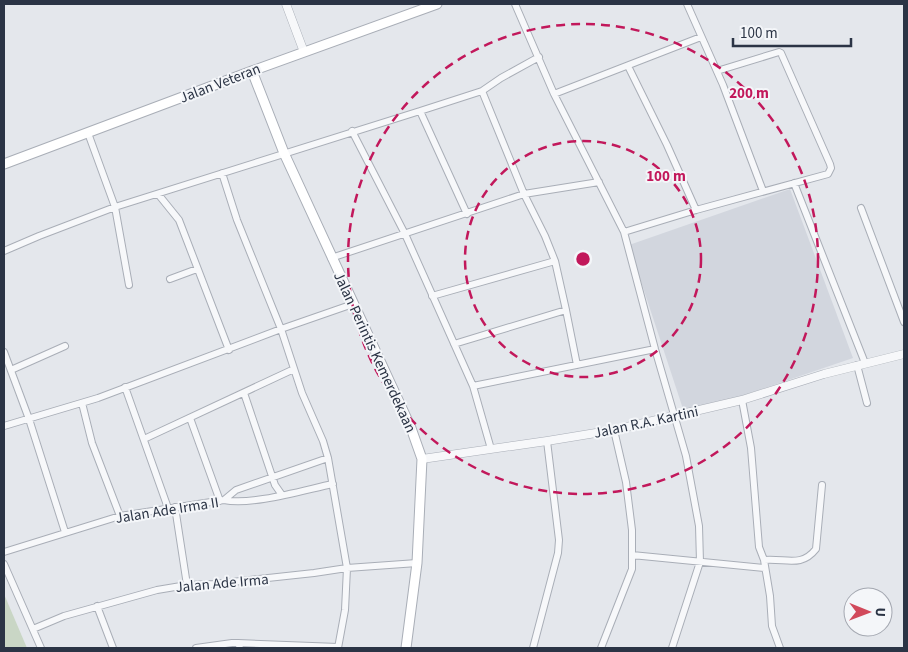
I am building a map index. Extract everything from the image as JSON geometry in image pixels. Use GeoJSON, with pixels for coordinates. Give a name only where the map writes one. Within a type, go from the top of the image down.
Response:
{"type":"FeatureCollection","features":[{"type":"Feature","properties":{"kind":"main road","name":"Jalan Veteran"},"geometry":{"type":"LineString","coordinates":[[4,164],[437,4]]}},
{"type":"Feature","properties":{"kind":"main road","name":"Jalan Perintis Kemerdekaan"},"geometry":{"type":"LineString","coordinates":[[252,71],[284,153],[411,428],[422,458],[417,563],[406,648]]}},
{"type":"Feature","properties":{"kind":"street"},"geometry":{"type":"LineString","coordinates":[[286,4],[304,52]]}},
{"type":"Feature","properties":{"kind":"street"},"geometry":{"type":"LineString","coordinates":[[515,4],[554,94],[624,232],[691,479],[693,501],[699,526],[700,562],[672,648]]}},
{"type":"Feature","properties":{"kind":"street"},"geometry":{"type":"LineString","coordinates":[[687,4],[717,71],[754,163],[763,191]]}},
{"type":"Feature","properties":{"kind":"street"},"geometry":{"type":"LineString","coordinates":[[554,94],[701,37]]}},
{"type":"Feature","properties":{"kind":"street"},"geometry":{"type":"LineString","coordinates":[[624,232],[828,174],[831,168],[784,55],[779,52],[717,71]]}},
{"type":"Feature","properties":{"kind":"street"},"geometry":{"type":"LineString","coordinates":[[4,251],[115,207],[482,91],[539,57]]}},
{"type":"Feature","properties":{"kind":"street"},"geometry":{"type":"LineString","coordinates":[[628,66],[667,145],[696,210]]}},
{"type":"Feature","properties":{"kind":"street"},"geometry":{"type":"LineString","coordinates":[[482,91],[524,194],[546,236],[555,261],[577,365]]}},
{"type":"Feature","properties":{"kind":"street"},"geometry":{"type":"LineString","coordinates":[[420,111],[467,214]]}},
{"type":"Feature","properties":{"kind":"street"},"geometry":{"type":"LineString","coordinates":[[352,131],[405,234],[473,386],[491,449]]}},
{"type":"Feature","properties":{"kind":"street"},"geometry":{"type":"LineString","coordinates":[[88,133],[115,207],[129,285]]}},
{"type":"Feature","properties":{"kind":"street"},"geometry":{"type":"LineString","coordinates":[[196,648],[232,643],[239,646],[338,648],[345,610],[347,568],[328,458],[294,370],[281,329],[237,220],[222,173]]}},
{"type":"Feature","properties":{"kind":"street"},"geometry":{"type":"LineString","coordinates":[[332,258],[524,194],[599,182]]}},
{"type":"Feature","properties":{"kind":"street"},"geometry":{"type":"LineString","coordinates":[[794,183],[866,362]]}},
{"type":"Feature","properties":{"kind":"street"},"geometry":{"type":"LineString","coordinates":[[158,194],[179,220],[196,269],[229,350]]}},
{"type":"Feature","properties":{"kind":"street"},"geometry":{"type":"LineString","coordinates":[[861,208],[904,322]]}},
{"type":"Feature","properties":{"kind":"street"},"geometry":{"type":"LineString","coordinates":[[432,296],[555,261]]}},
{"type":"Feature","properties":{"kind":"street"},"geometry":{"type":"LineString","coordinates":[[170,279],[196,269]]}},
{"type":"Feature","properties":{"kind":"street"},"geometry":{"type":"LineString","coordinates":[[4,426],[82,403],[354,304]]}},
{"type":"Feature","properties":{"kind":"street"},"geometry":{"type":"LineString","coordinates":[[454,344],[566,310]]}},
{"type":"Feature","properties":{"kind":"street"},"geometry":{"type":"LineString","coordinates":[[11,370],[65,346]]}},
{"type":"Feature","properties":{"kind":"street"},"geometry":{"type":"LineString","coordinates":[[473,386],[655,348]]}},
{"type":"Feature","properties":{"kind":"street"},"geometry":{"type":"LineString","coordinates":[[4,352],[65,532]]}},
{"type":"Feature","properties":{"kind":"street","name":"Jalan R.A. Kartini"},"geometry":{"type":"LineString","coordinates":[[422,458],[547,442],[614,430],[742,400],[866,362],[904,354]]}},
{"type":"Feature","properties":{"kind":"street"},"geometry":{"type":"LineString","coordinates":[[857,365],[867,403]]}},
{"type":"Feature","properties":{"kind":"street"},"geometry":{"type":"LineString","coordinates":[[144,439],[294,370]]}},
{"type":"Feature","properties":{"kind":"street"},"geometry":{"type":"LineString","coordinates":[[126,387],[144,439],[172,507],[187,585]]}},
{"type":"Feature","properties":{"kind":"street"},"geometry":{"type":"LineString","coordinates":[[244,394],[272,477],[277,490],[282,495]]}},
{"type":"Feature","properties":{"kind":"street"},"geometry":{"type":"LineString","coordinates":[[742,400],[751,448],[759,548],[766,568],[772,626],[780,648]]}},
{"type":"Feature","properties":{"kind":"street"},"geometry":{"type":"LineString","coordinates":[[82,403],[92,443],[120,516]]}},
{"type":"Feature","properties":{"kind":"street"},"geometry":{"type":"LineString","coordinates":[[190,418],[222,501],[236,490],[328,458]]}},
{"type":"Feature","properties":{"kind":"street"},"geometry":{"type":"LineString","coordinates":[[601,648],[632,569],[632,530],[626,482],[614,430]]}},
{"type":"Feature","properties":{"kind":"street"},"geometry":{"type":"LineString","coordinates":[[534,648],[558,553],[559,540],[547,442]]}},
{"type":"Feature","properties":{"kind":"street","name":"Jalan Ade Irma II"},"geometry":{"type":"LineString","coordinates":[[4,552],[120,516],[172,507],[222,501],[233,502],[282,495],[333,484]]}},
{"type":"Feature","properties":{"kind":"street"},"geometry":{"type":"LineString","coordinates":[[764,560],[804,560],[810,557],[816,549],[822,485]]}},
{"type":"Feature","properties":{"kind":"street"},"geometry":{"type":"LineString","coordinates":[[632,555],[766,568]]}},
{"type":"Feature","properties":{"kind":"street","name":"Jalan Ade Irma"},"geometry":{"type":"LineString","coordinates":[[33,629],[64,616],[157,590],[187,585],[250,580],[347,568],[417,563]]}},
{"type":"Feature","properties":{"kind":"street"},"geometry":{"type":"LineString","coordinates":[[4,564],[41,648]]}},
{"type":"Feature","properties":{"kind":"street"},"geometry":{"type":"LineString","coordinates":[[97,606],[113,648]]}},
{"type":"Feature","properties":{"kind":"shaded area"},"geometry":{"type":"Polygon","coordinates":[[[790,189],[853,358],[685,415],[629,245],[790,189]]]}},
{"type":"Feature","properties":{"kind":"green space"},"geometry":{"type":"Polygon","coordinates":[[[4,594],[27,648],[4,648],[4,594]]]}}]}
